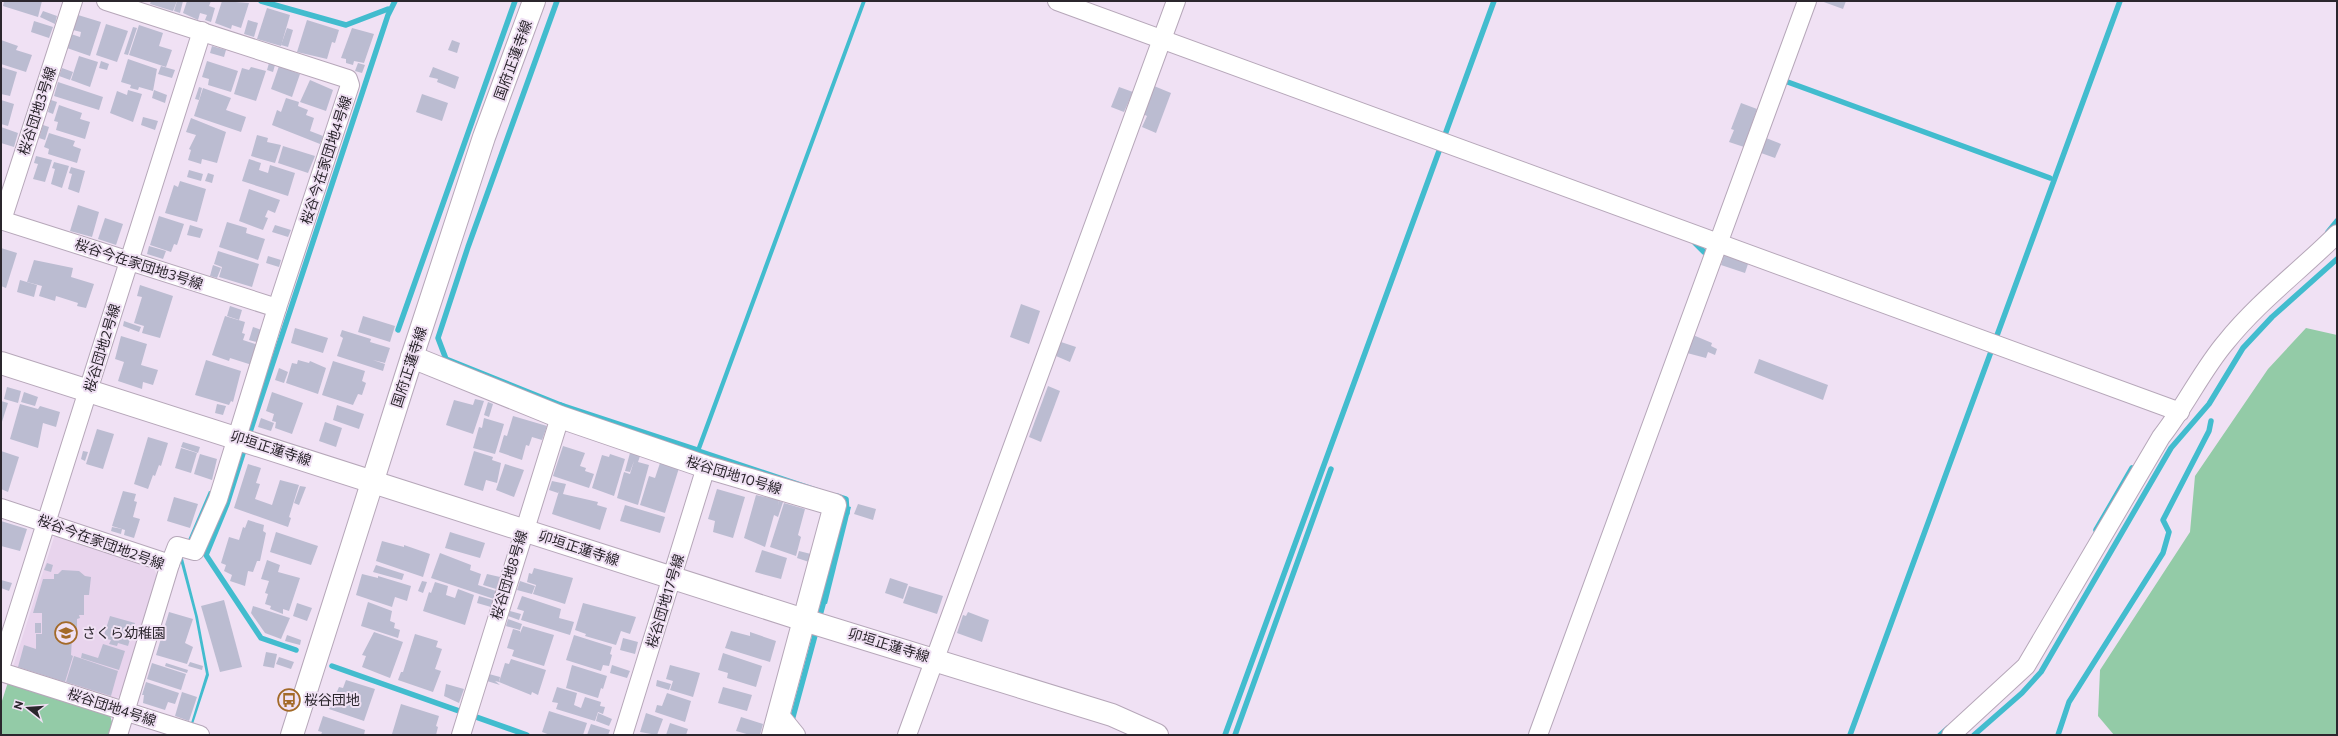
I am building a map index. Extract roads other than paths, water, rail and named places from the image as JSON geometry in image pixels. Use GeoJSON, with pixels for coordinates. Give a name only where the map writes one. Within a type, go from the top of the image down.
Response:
{"type":"FeatureCollection","features":[{"type":"Feature","properties":{"kind":"main road","name":"国府正蓮寺線"},"geometry":{"type":"LineString","coordinates":[[292,735],[412,357],[484,137],[534,1]]}},
{"type":"Feature","properties":{"kind":"main road","name":"桜谷団地10号線"},"geometry":{"type":"LineString","coordinates":[[412,357],[560,417],[706,467],[835,505],[773,735]]}},
{"type":"Feature","properties":{"kind":"main road","name":"卯垣正蓮寺線"},"geometry":{"type":"LineString","coordinates":[[1,363],[373,480],[523,530],[804,620],[935,659],[1112,715],[1157,735]]}},
{"type":"Feature","properties":{"kind":"street","name":"桜谷団地3号線"},"geometry":{"type":"LineString","coordinates":[[1,220],[73,1]]}},
{"type":"Feature","properties":{"kind":"street","name":"桜谷今在家団地4号線"},"geometry":{"type":"LineString","coordinates":[[106,1],[348,79],[350,85],[277,308],[218,499],[195,551],[177,546],[170,564]]}},
{"type":"Feature","properties":{"kind":"street"},"geometry":{"type":"LineString","coordinates":[[1057,1],[2180,412]]}},
{"type":"Feature","properties":{"kind":"street"},"geometry":{"type":"LineString","coordinates":[[907,735],[1176,1]]}},
{"type":"Feature","properties":{"kind":"street"},"geometry":{"type":"LineString","coordinates":[[1538,735],[1807,1]]}},
{"type":"Feature","properties":{"kind":"street","name":"桜谷団地2号線"},"geometry":{"type":"LineString","coordinates":[[1,665],[48,522],[88,390],[202,31]]}},
{"type":"Feature","properties":{"kind":"street","name":"桜谷今在家団地3号線"},"geometry":{"type":"LineString","coordinates":[[1,220],[277,308]]}},
{"type":"Feature","properties":{"kind":"street"},"geometry":{"type":"LineString","coordinates":[[1951,735],[2026,666],[2161,437],[2180,412],[2225,343],[2244,320],[2337,234]]}},
{"type":"Feature","properties":{"kind":"street","name":"桜谷団地8号線"},"geometry":{"type":"LineString","coordinates":[[461,735],[523,530],[560,417]]}},
{"type":"Feature","properties":{"kind":"street","name":"桜谷団地17号線"},"geometry":{"type":"LineString","coordinates":[[623,735],[706,467]]}},
{"type":"Feature","properties":{"kind":"street","name":"桜谷今在家団地2号線"},"geometry":{"type":"LineString","coordinates":[[1,508],[48,522],[170,564],[118,735]]}},
{"type":"Feature","properties":{"kind":"street","name":"桜谷団地4号線"},"geometry":{"type":"LineString","coordinates":[[1,672],[200,735]]}},
{"type":"Feature","properties":{"kind":"street"},"geometry":{"type":"LineString","coordinates":[[779,714],[796,735]]}},
{"type":"Feature","properties":{"kind":"water"},"geometry":{"type":"Polygon","coordinates":[[[862,1],[866,1],[701,449],[824,490],[822,494],[558,406],[557,403],[560,402],[697,447],[862,1]]]}},
{"type":"Feature","properties":{"kind":"water"},"geometry":{"type":"Polygon","coordinates":[[[209,491],[213,492],[189,546],[181,551],[198,617],[209,675],[193,724],[191,723],[206,674],[195,616],[178,552],[188,540],[209,491]]]}},
{"type":"Feature","properties":{"kind":"water"},"geometry":{"type":"Polygon","coordinates":[[[843,505],[851,507],[827,604],[819,602],[843,505]]]}},
{"type":"Feature","properties":{"kind":"waterway"},"geometry":{"type":"LineString","coordinates":[[261,1],[346,25],[388,9]]}},
{"type":"Feature","properties":{"kind":"waterway"},"geometry":{"type":"LineString","coordinates":[[248,438],[388,15],[395,1]]}},
{"type":"Feature","properties":{"kind":"waterway"},"geometry":{"type":"LineString","coordinates":[[398,330],[515,1]]}},
{"type":"Feature","properties":{"kind":"waterway"},"geometry":{"type":"LineString","coordinates":[[557,1],[468,247],[438,338],[446,359],[563,406]]}},
{"type":"Feature","properties":{"kind":"waterway"},"geometry":{"type":"LineString","coordinates":[[1225,735],[1494,1]]}},
{"type":"Feature","properties":{"kind":"waterway"},"geometry":{"type":"LineString","coordinates":[[1850,735],[2120,1]]}},
{"type":"Feature","properties":{"kind":"waterway"},"geometry":{"type":"LineString","coordinates":[[1785,81],[2050,178]]}},
{"type":"Feature","properties":{"kind":"waterway"},"geometry":{"type":"LineString","coordinates":[[2328,232],[2337,221]]}},
{"type":"Feature","properties":{"kind":"waterway"},"geometry":{"type":"LineString","coordinates":[[1695,243],[1704,252]]}},
{"type":"Feature","properties":{"kind":"waterway"},"geometry":{"type":"LineString","coordinates":[[1974,735],[2022,693],[2041,672],[2171,448],[2209,404],[2243,348],[2272,317],[2337,259]]}},
{"type":"Feature","properties":{"kind":"waterway"},"geometry":{"type":"LineString","coordinates":[[2058,735],[2069,702],[2163,553],[2169,532],[2163,520],[2209,431],[2211,421]]}},
{"type":"Feature","properties":{"kind":"waterway"},"geometry":{"type":"LineString","coordinates":[[245,447],[227,504],[206,555],[261,638],[296,650]]}},
{"type":"Feature","properties":{"kind":"waterway"},"geometry":{"type":"LineString","coordinates":[[2096,530],[2132,468]]}},
{"type":"Feature","properties":{"kind":"waterway"},"geometry":{"type":"LineString","coordinates":[[1235,735],[1331,469]]}},
{"type":"Feature","properties":{"kind":"waterway"},"geometry":{"type":"LineString","coordinates":[[837,496],[846,499],[847,513]]}},
{"type":"Feature","properties":{"kind":"waterway"},"geometry":{"type":"LineString","coordinates":[[819,619],[825,597]]}},
{"type":"Feature","properties":{"kind":"waterway"},"geometry":{"type":"LineString","coordinates":[[791,724],[817,628]]}},
{"type":"Feature","properties":{"kind":"waterway"},"geometry":{"type":"LineString","coordinates":[[332,666],[527,735]]}},
{"type":"Feature","properties":{"kind":"waterway"},"geometry":{"type":"LineString","coordinates":[[1940,735],[1948,728]]}},
{"type":"Feature","properties":{"kind":"place","name":"さくら幼稚園"},"geometry":{"type":"Point","coordinates":[66,633]}},
{"type":"Feature","properties":{"kind":"place","name":"桜谷団地"},"geometry":{"type":"Point","coordinates":[289,700]}}]}
